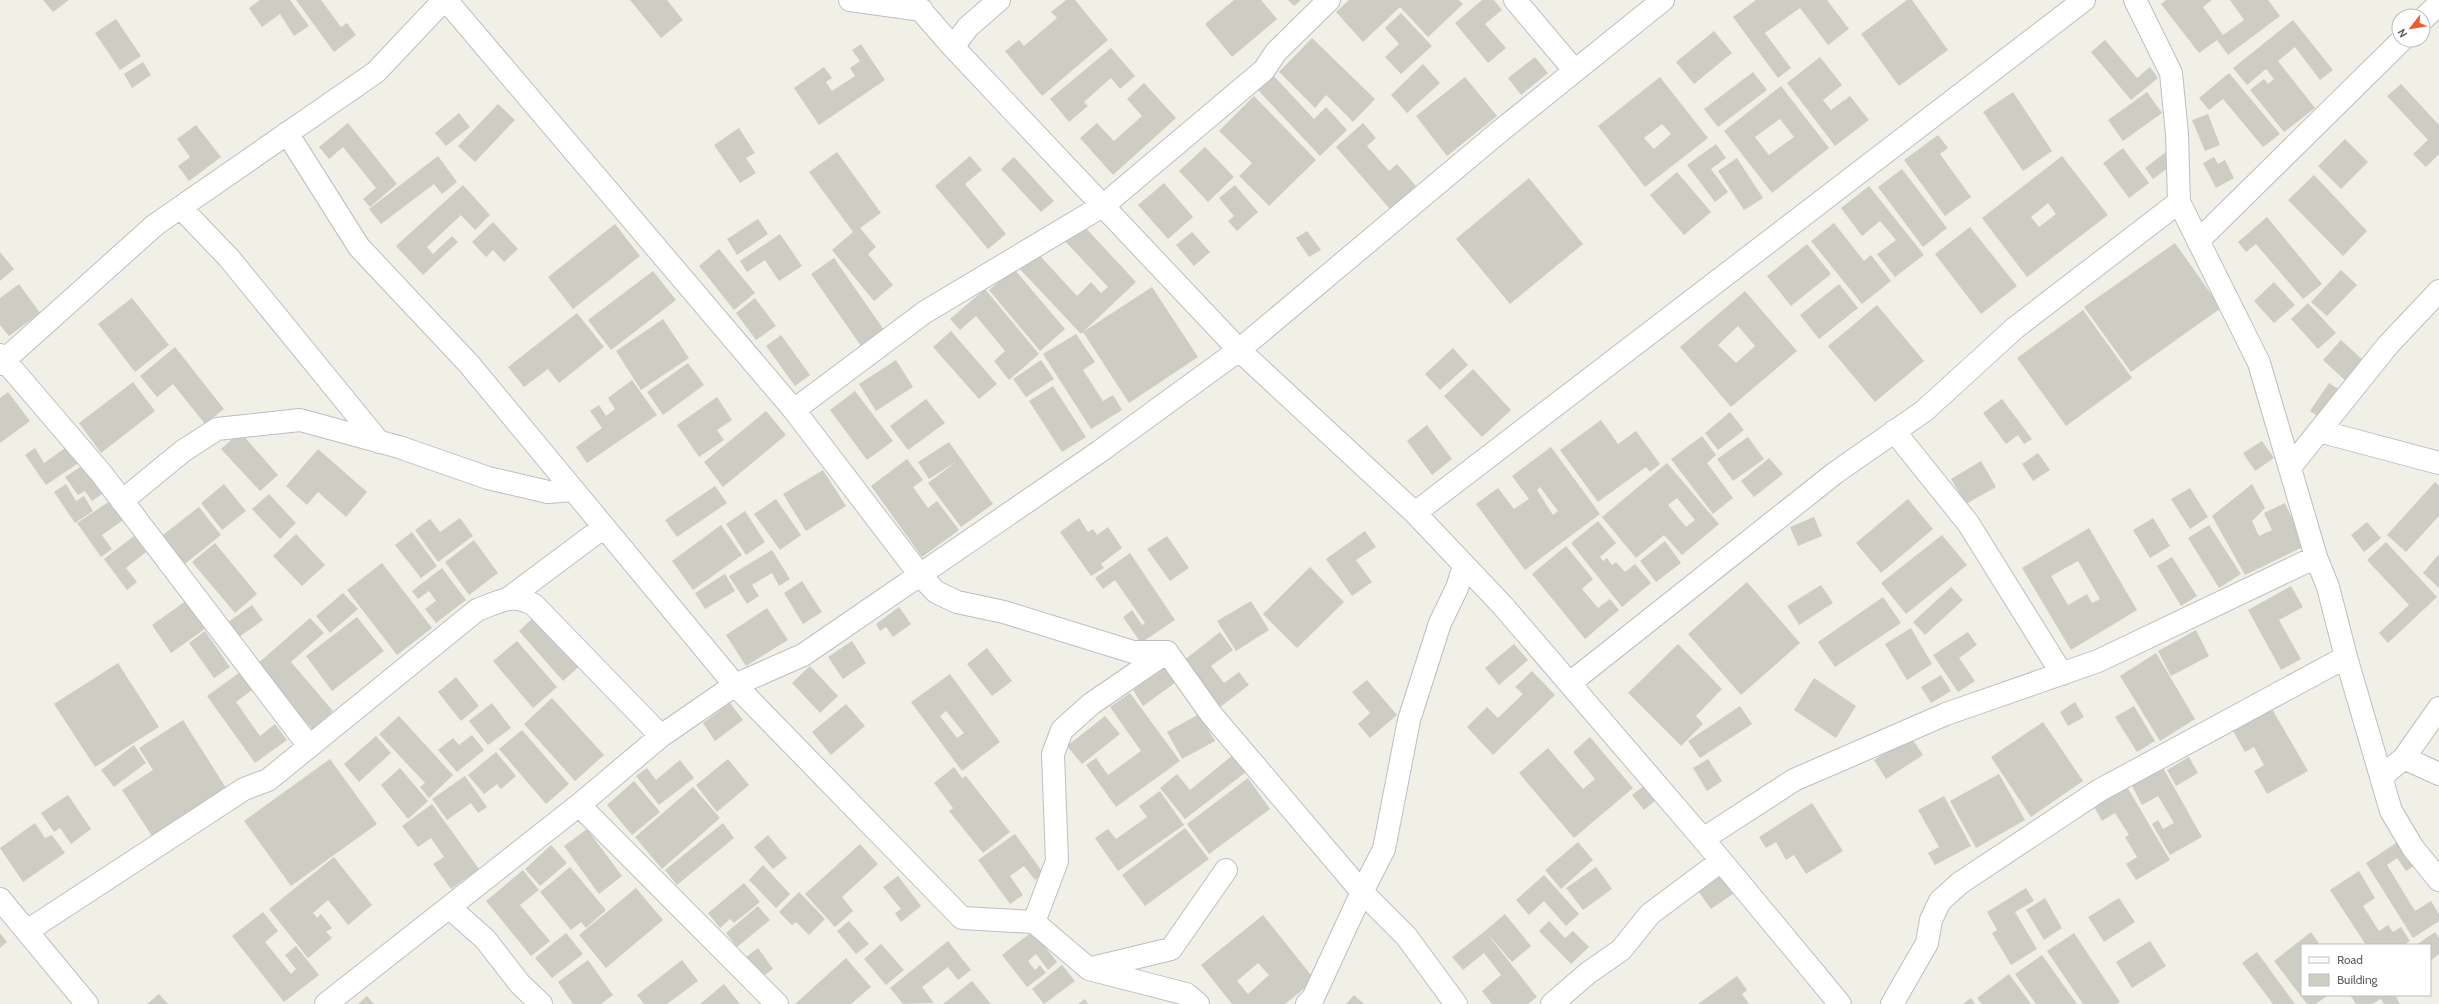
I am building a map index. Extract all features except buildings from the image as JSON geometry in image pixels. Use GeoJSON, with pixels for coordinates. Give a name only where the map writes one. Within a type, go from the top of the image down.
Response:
{"type":"FeatureCollection","features":[{"type":"Feature","properties":{"kind":"street"},"geometry":{"type":"LineString","coordinates":[[309,746],[122,501],[53,415],[1,360],[155,225],[376,72],[445,0],[794,410],[920,575],[936,592],[957,602],[1004,612],[1133,652],[1167,652]]}},
{"type":"Feature","properties":{"kind":"street"},"geometry":{"type":"LineString","coordinates":[[850,0],[917,5],[953,47],[1104,205],[1239,350],[1415,514],[1503,606],[1703,839],[1835,1002]]}},
{"type":"Feature","properties":{"kind":"street"},"geometry":{"type":"LineString","coordinates":[[953,47],[968,27],[998,0]]}},
{"type":"Feature","properties":{"kind":"street"},"geometry":{"type":"LineString","coordinates":[[794,410],[925,312],[1104,205],[1264,70],[1276,52],[1329,0]]}},
{"type":"Feature","properties":{"kind":"street"},"geometry":{"type":"LineString","coordinates":[[1515,0],[1575,71]]}},
{"type":"Feature","properties":{"kind":"street"},"geometry":{"type":"LineString","coordinates":[[326,1004],[450,908],[579,805],[661,736],[735,685],[803,655],[1099,452],[1239,350],[1575,71],[1663,0]]}},
{"type":"Feature","properties":{"kind":"street"},"geometry":{"type":"LineString","coordinates":[[1415,514],[2084,0]]}},
{"type":"Feature","properties":{"kind":"street"},"geometry":{"type":"LineString","coordinates":[[2135,0],[2171,73],[2177,134],[2179,202],[2259,364],[2291,466],[2316,557],[2328,587],[2346,657],[2391,811],[2413,848],[2439,880]]}},
{"type":"Feature","properties":{"kind":"street"},"geometry":{"type":"LineString","coordinates":[[2431,12],[2439,4]]}},
{"type":"Feature","properties":{"kind":"street"},"geometry":{"type":"LineString","coordinates":[[2198,241],[2394,48]]}},
{"type":"Feature","properties":{"kind":"street"},"geometry":{"type":"LineString","coordinates":[[287,133],[360,247],[469,364],[735,685],[962,918],[1034,922],[1089,969],[1186,994],[1198,1004]]}},
{"type":"Feature","properties":{"kind":"street"},"geometry":{"type":"LineString","coordinates":[[1570,683],[1835,473],[1924,411],[2015,328],[2179,202]]}},
{"type":"Feature","properties":{"kind":"street"},"geometry":{"type":"LineString","coordinates":[[181,208],[229,258],[379,442]]}},
{"type":"Feature","properties":{"kind":"street"},"geometry":{"type":"LineString","coordinates":[[2291,466],[2388,345],[2439,291]]}},
{"type":"Feature","properties":{"kind":"street"},"geometry":{"type":"LineString","coordinates":[[122,501],[183,451],[217,429],[300,420],[379,442],[488,478],[548,492],[573,490]]}},
{"type":"Feature","properties":{"kind":"street"},"geometry":{"type":"LineString","coordinates":[[2319,431],[2439,463]]}},
{"type":"Feature","properties":{"kind":"street"},"geometry":{"type":"LineString","coordinates":[[1894,432],[1968,523],[2062,674]]}},
{"type":"Feature","properties":{"kind":"street"},"geometry":{"type":"LineString","coordinates":[[27,931],[244,789],[268,780],[477,610],[509,598],[604,527]]}},
{"type":"Feature","properties":{"kind":"street"},"geometry":{"type":"LineString","coordinates":[[1703,839],[1794,780],[1946,714],[2098,661],[2316,557]]}},
{"type":"Feature","properties":{"kind":"street"},"geometry":{"type":"LineString","coordinates":[[1307,1004],[1313,998],[1362,892],[1384,850],[1409,720],[1440,623],[1457,588],[1464,566]]}},
{"type":"Feature","properties":{"kind":"street"},"geometry":{"type":"LineString","coordinates":[[509,598],[522,598],[534,605],[661,736]]}},
{"type":"Feature","properties":{"kind":"street"},"geometry":{"type":"LineString","coordinates":[[1167,652],[1210,714],[1362,892],[1406,936],[1456,1004]]}},
{"type":"Feature","properties":{"kind":"street"},"geometry":{"type":"LineString","coordinates":[[1034,922],[1057,861],[1053,754],[1062,730],[1091,704],[1167,652]]}},
{"type":"Feature","properties":{"kind":"street"},"geometry":{"type":"LineString","coordinates":[[1892,1004],[1927,943],[1931,920],[1940,901],[1960,883],[2100,790],[2346,657]]}},
{"type":"Feature","properties":{"kind":"street"},"geometry":{"type":"LineString","coordinates":[[2381,777],[2404,758],[2439,708]]}},
{"type":"Feature","properties":{"kind":"street"},"geometry":{"type":"LineString","coordinates":[[2404,758],[2439,774]]}},
{"type":"Feature","properties":{"kind":"street"},"geometry":{"type":"LineString","coordinates":[[579,805],[777,1004]]}},
{"type":"Feature","properties":{"kind":"street"},"geometry":{"type":"LineString","coordinates":[[1552,1004],[1588,973],[1621,950],[1650,914],[1721,861]]}},
{"type":"Feature","properties":{"kind":"street"},"geometry":{"type":"LineString","coordinates":[[1089,969],[1171,949],[1226,870]]}},
{"type":"Feature","properties":{"kind":"street"},"geometry":{"type":"LineString","coordinates":[[0,899],[87,1004]]}},
{"type":"Feature","properties":{"kind":"street"},"geometry":{"type":"LineString","coordinates":[[450,908],[486,939],[520,984],[541,1004]]}}]}
